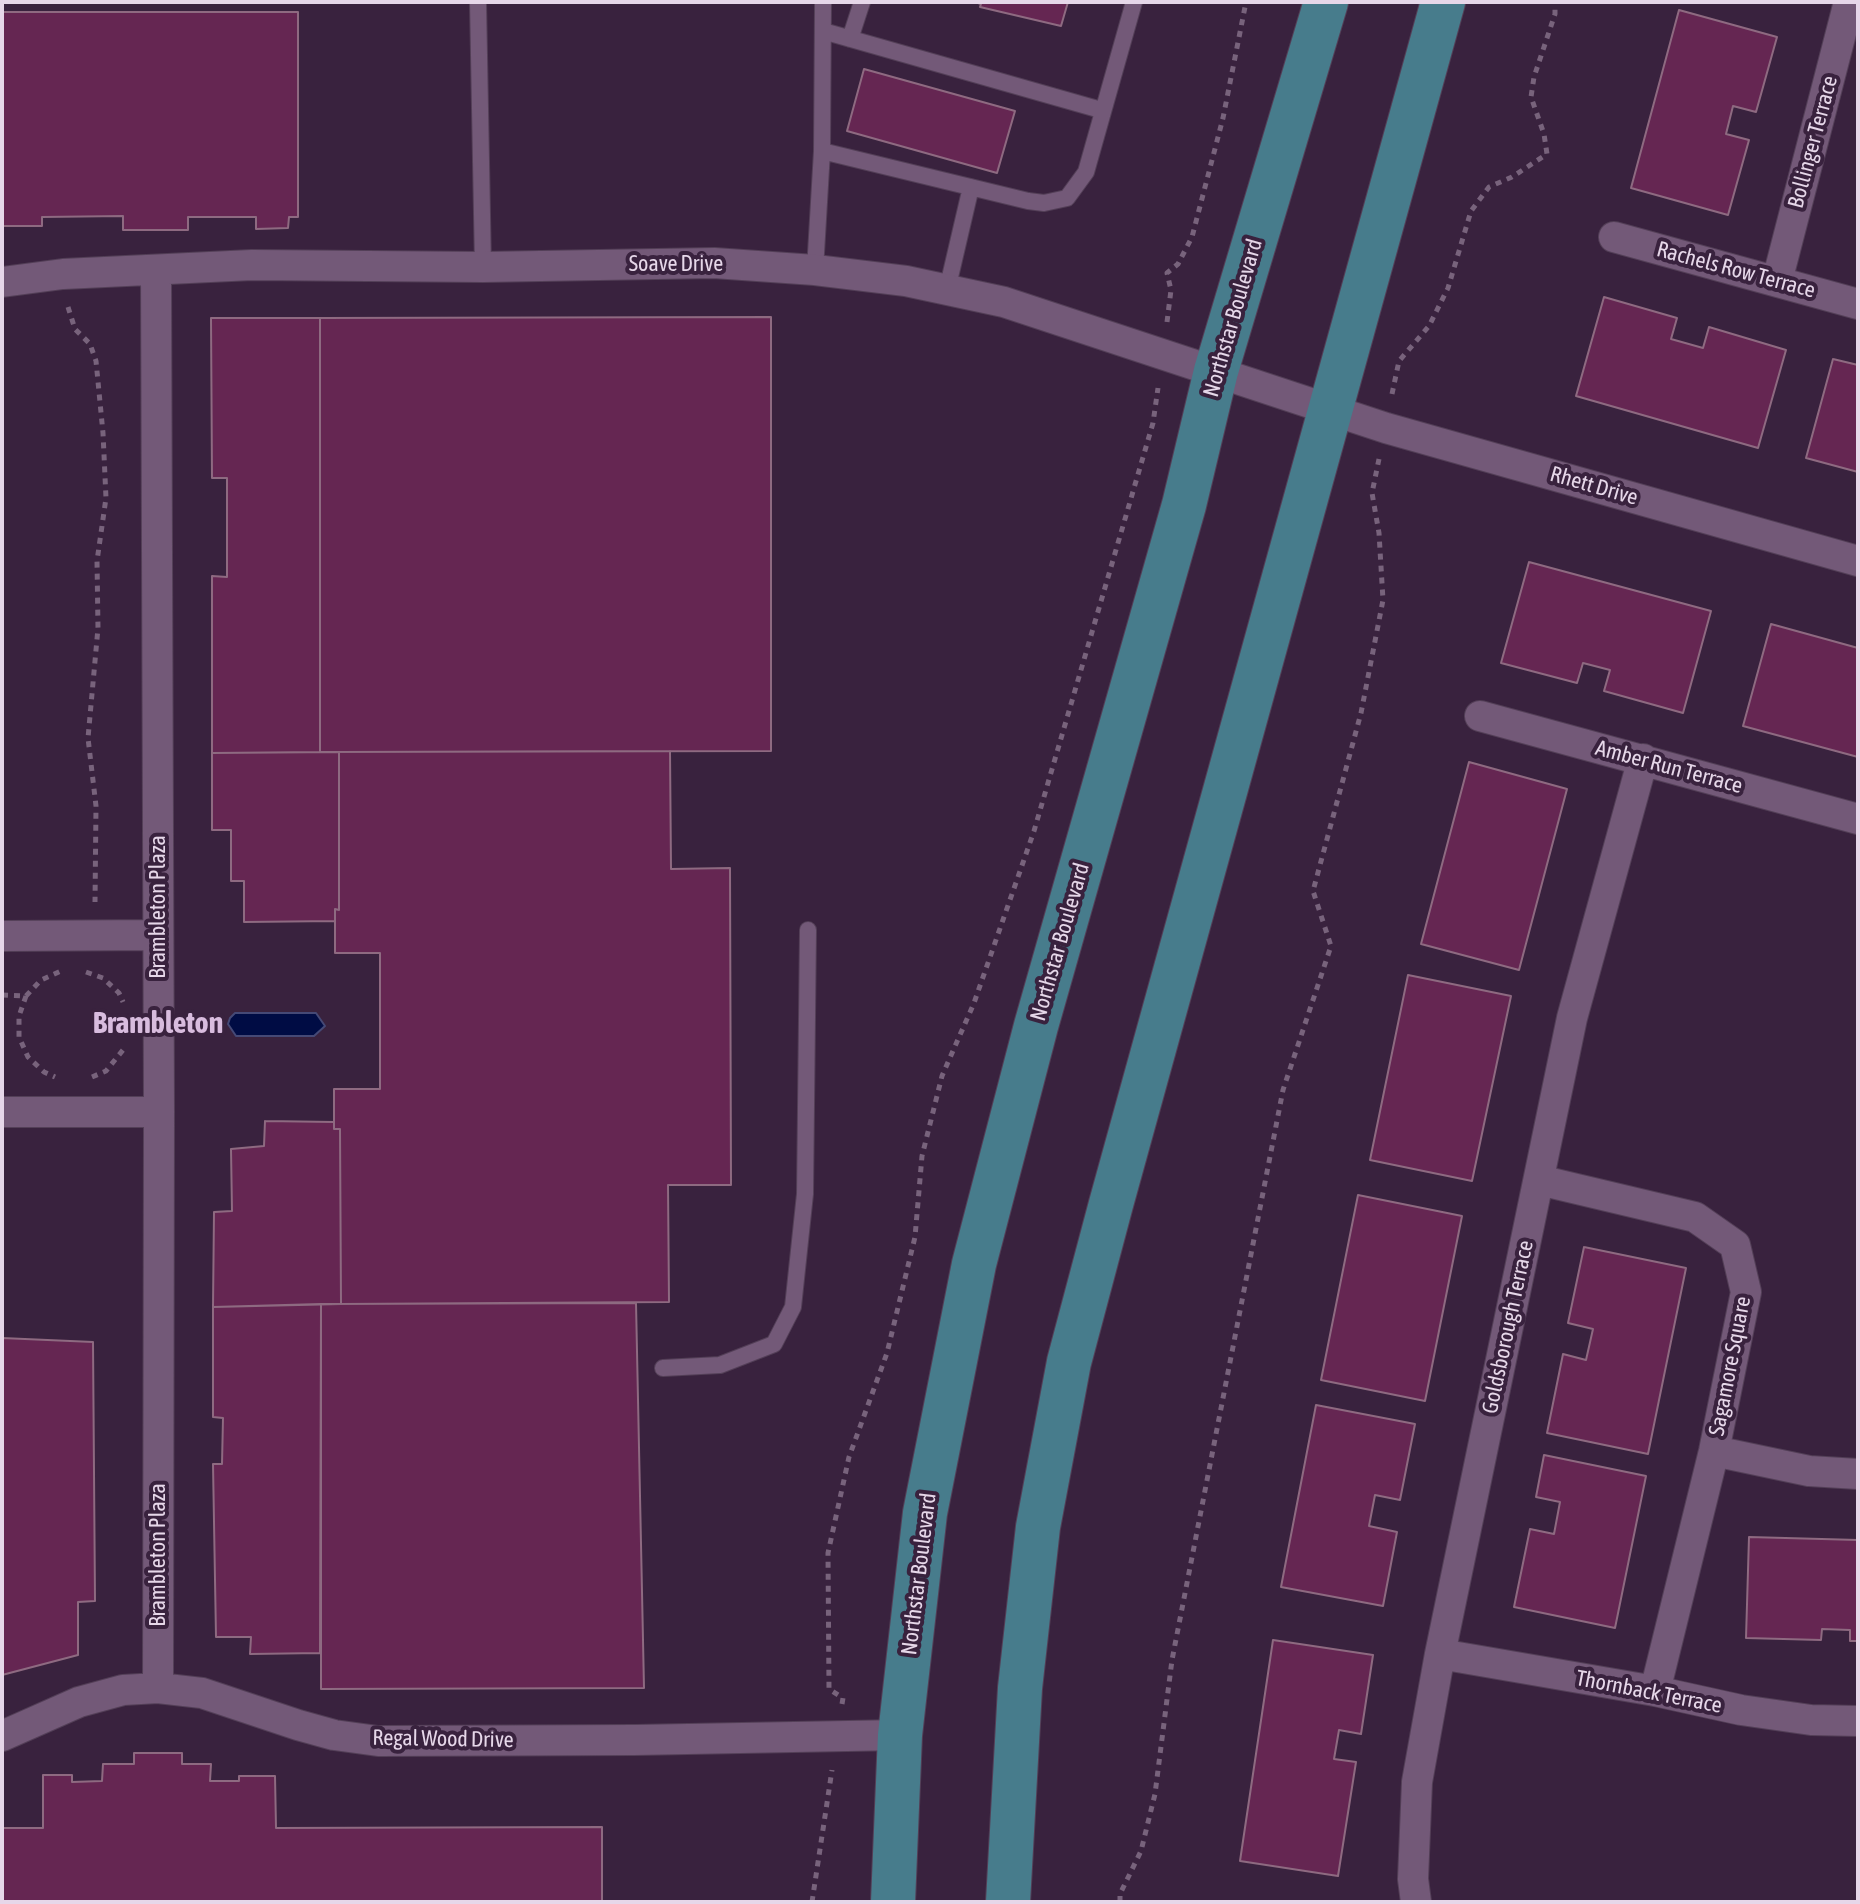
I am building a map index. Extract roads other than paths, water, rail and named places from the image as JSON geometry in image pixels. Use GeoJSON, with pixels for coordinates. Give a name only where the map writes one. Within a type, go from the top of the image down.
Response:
{"type":"FeatureCollection","features":[{"type":"Feature","properties":{"kind":"main road","name":"Northstar Boulevard"},"geometry":{"type":"LineString","coordinates":[[893,1902],[900,1735],[925,1513],[974,1264],[1036,1026],[1184,505],[1216,371],[1326,2]]}},
{"type":"Feature","properties":{"kind":"main road"},"geometry":{"type":"LineString","coordinates":[[1008,1902],[1020,1688],[1038,1527],[1069,1362],[1443,2]]}},
{"type":"Feature","properties":{"kind":"street","name":"Bollinger Terrace"},"geometry":{"type":"LineString","coordinates":[[1777,281],[1849,2]]}},
{"type":"Feature","properties":{"kind":"street","name":"Rachels Row Terrace"},"geometry":{"type":"LineString","coordinates":[[1614,237],[1858,304]]}},
{"type":"Feature","properties":{"kind":"street","name":"Soave Drive"},"geometry":{"type":"LineString","coordinates":[[2,282],[63,274],[252,265],[483,267],[714,263],[815,270],[906,281],[1004,302],[1330,410]]}},
{"type":"Feature","properties":{"kind":"street","name":"Brambleton Plaza"},"geometry":{"type":"LineString","coordinates":[[156,270],[158,1688]]}},
{"type":"Feature","properties":{"kind":"street","name":"Rhett Drive"},"geometry":{"type":"LineString","coordinates":[[1330,410],[1858,561]]}},
{"type":"Feature","properties":{"kind":"street","name":"Amber Run Terrace"},"geometry":{"type":"LineString","coordinates":[[1480,716],[1858,819]]}},
{"type":"Feature","properties":{"kind":"street","name":"Goldsborough Terrace"},"geometry":{"type":"LineString","coordinates":[[1416,1902],[1413,1879],[1417,1782],[1440,1654],[1572,1018],[1643,759]]}},
{"type":"Feature","properties":{"kind":"street"},"geometry":{"type":"LineString","coordinates":[[2,936],[158,935]]}},
{"type":"Feature","properties":{"kind":"street"},"geometry":{"type":"LineString","coordinates":[[2,1112],[159,1112]]}},
{"type":"Feature","properties":{"kind":"street","name":"Sagamore Square"},"geometry":{"type":"LineString","coordinates":[[1539,1180],[1695,1217],[1735,1245],[1746,1292],[1714,1451],[1655,1691]]}},
{"type":"Feature","properties":{"kind":"street"},"geometry":{"type":"LineString","coordinates":[[1714,1451],[1809,1471],[1858,1474]]}},
{"type":"Feature","properties":{"kind":"street","name":"Thornback Terrace"},"geometry":{"type":"LineString","coordinates":[[1440,1654],[1655,1691],[1741,1710],[1811,1720],[1858,1721]]}},
{"type":"Feature","properties":{"kind":"street","name":"Regal Wood Drive"},"geometry":{"type":"LineString","coordinates":[[2,1736],[79,1702],[123,1690],[158,1688],[202,1693],[322,1732],[378,1741],[900,1735]]}},
{"type":"Feature","properties":{"kind":"lane"},"geometry":{"type":"LineString","coordinates":[[478,2],[483,267]]}},
{"type":"Feature","properties":{"kind":"lane"},"geometry":{"type":"LineString","coordinates":[[815,270],[822,151],[823,2]]}},
{"type":"Feature","properties":{"kind":"lane"},"geometry":{"type":"LineString","coordinates":[[850,39],[862,2]]}},
{"type":"Feature","properties":{"kind":"lane"},"geometry":{"type":"LineString","coordinates":[[822,151],[1044,203],[1067,198],[1086,172],[1101,110],[1134,2]]}},
{"type":"Feature","properties":{"kind":"lane"},"geometry":{"type":"LineString","coordinates":[[823,31],[1101,110]]}},
{"type":"Feature","properties":{"kind":"lane"},"geometry":{"type":"LineString","coordinates":[[947,290],[971,187]]}},
{"type":"Feature","properties":{"kind":"lane"},"geometry":{"type":"LineString","coordinates":[[663,1368],[720,1365],[774,1344],[793,1307],[805,1194],[808,930]]}},
{"type":"Feature","properties":{"kind":"district","name":"Brambleton"},"geometry":{"type":"Point","coordinates":[158,1024]}}]}
